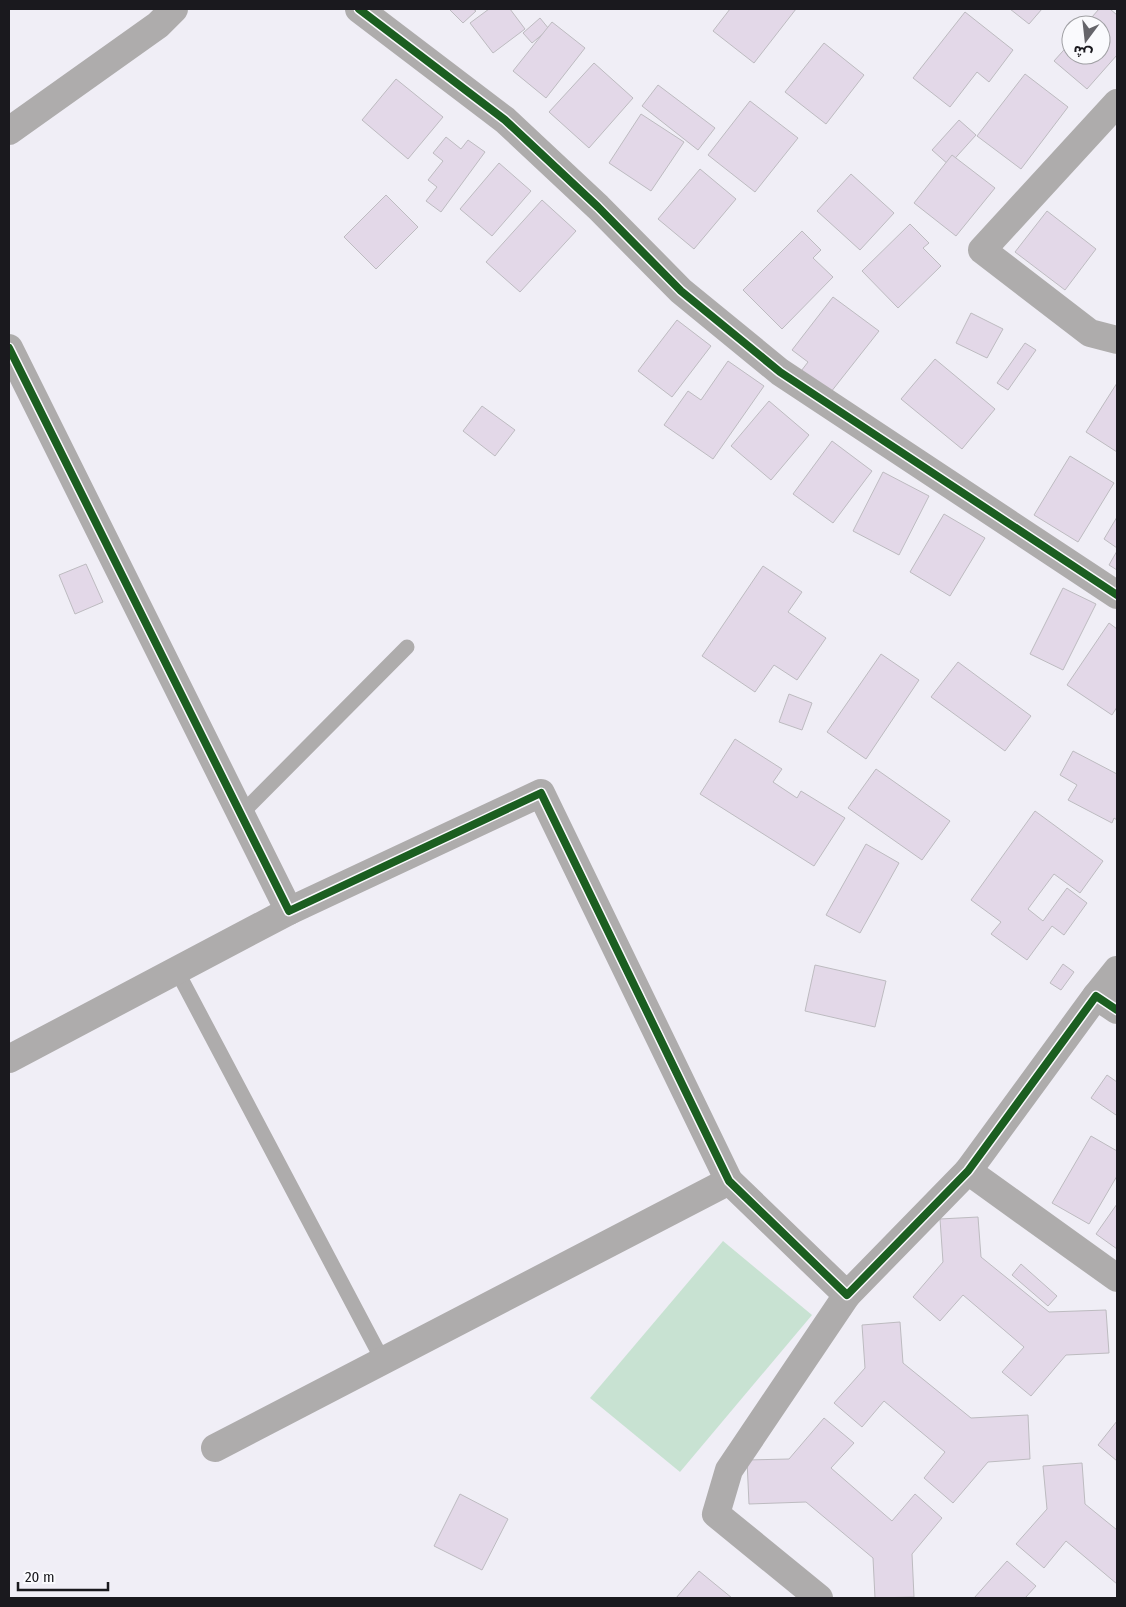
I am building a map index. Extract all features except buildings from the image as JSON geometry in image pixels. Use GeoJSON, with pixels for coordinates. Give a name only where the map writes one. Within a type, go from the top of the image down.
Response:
{"type":"FeatureCollection","features":[{"type":"Feature","properties":{"kind":"street"},"geometry":{"type":"LineString","coordinates":[[9,132],[158,24],[174,9]]}},
{"type":"Feature","properties":{"kind":"street"},"geometry":{"type":"LineString","coordinates":[[359,9],[505,120],[598,207],[681,291],[780,372],[1117,595]]}},
{"type":"Feature","properties":{"kind":"street"},"geometry":{"type":"LineString","coordinates":[[1117,103],[982,250],[1090,332],[1117,340]]}},
{"type":"Feature","properties":{"kind":"street"},"geometry":{"type":"LineString","coordinates":[[9,348],[289,911]]}},
{"type":"Feature","properties":{"kind":"street"},"geometry":{"type":"LineString","coordinates":[[9,1059],[289,911],[541,793],[729,1181],[846,1295]]}},
{"type":"Feature","properties":{"kind":"street"},"geometry":{"type":"LineString","coordinates":[[819,1598],[716,1514],[729,1470],[846,1295],[968,1171],[1107,1003],[1117,970]]}},
{"type":"Feature","properties":{"kind":"street"},"geometry":{"type":"LineString","coordinates":[[968,1171],[1117,1278]]}},
{"type":"Feature","properties":{"kind":"street"},"geometry":{"type":"LineString","coordinates":[[215,1448],[729,1181]]}},
{"type":"Feature","properties":{"kind":"lane"},"geometry":{"type":"LineString","coordinates":[[241,814],[407,648]]}},
{"type":"Feature","properties":{"kind":"lane"},"geometry":{"type":"LineString","coordinates":[[177,971],[383,1361]]}},
{"type":"Feature","properties":{"kind":"green space"},"geometry":{"type":"Polygon","coordinates":[[[723,1241],[812,1315],[680,1472],[590,1398],[723,1241]]]}},
{"type":"Feature","properties":{"kind":"cycle path"},"geometry":{"type":"LineString","coordinates":[[359,9],[505,120],[598,207],[681,291],[780,372],[1117,595]]}},
{"type":"Feature","properties":{"kind":"cycle path"},"geometry":{"type":"LineString","coordinates":[[9,348],[289,911],[541,793],[729,1181],[847,1295],[968,1171],[1096,996],[1117,1010]]}}]}
